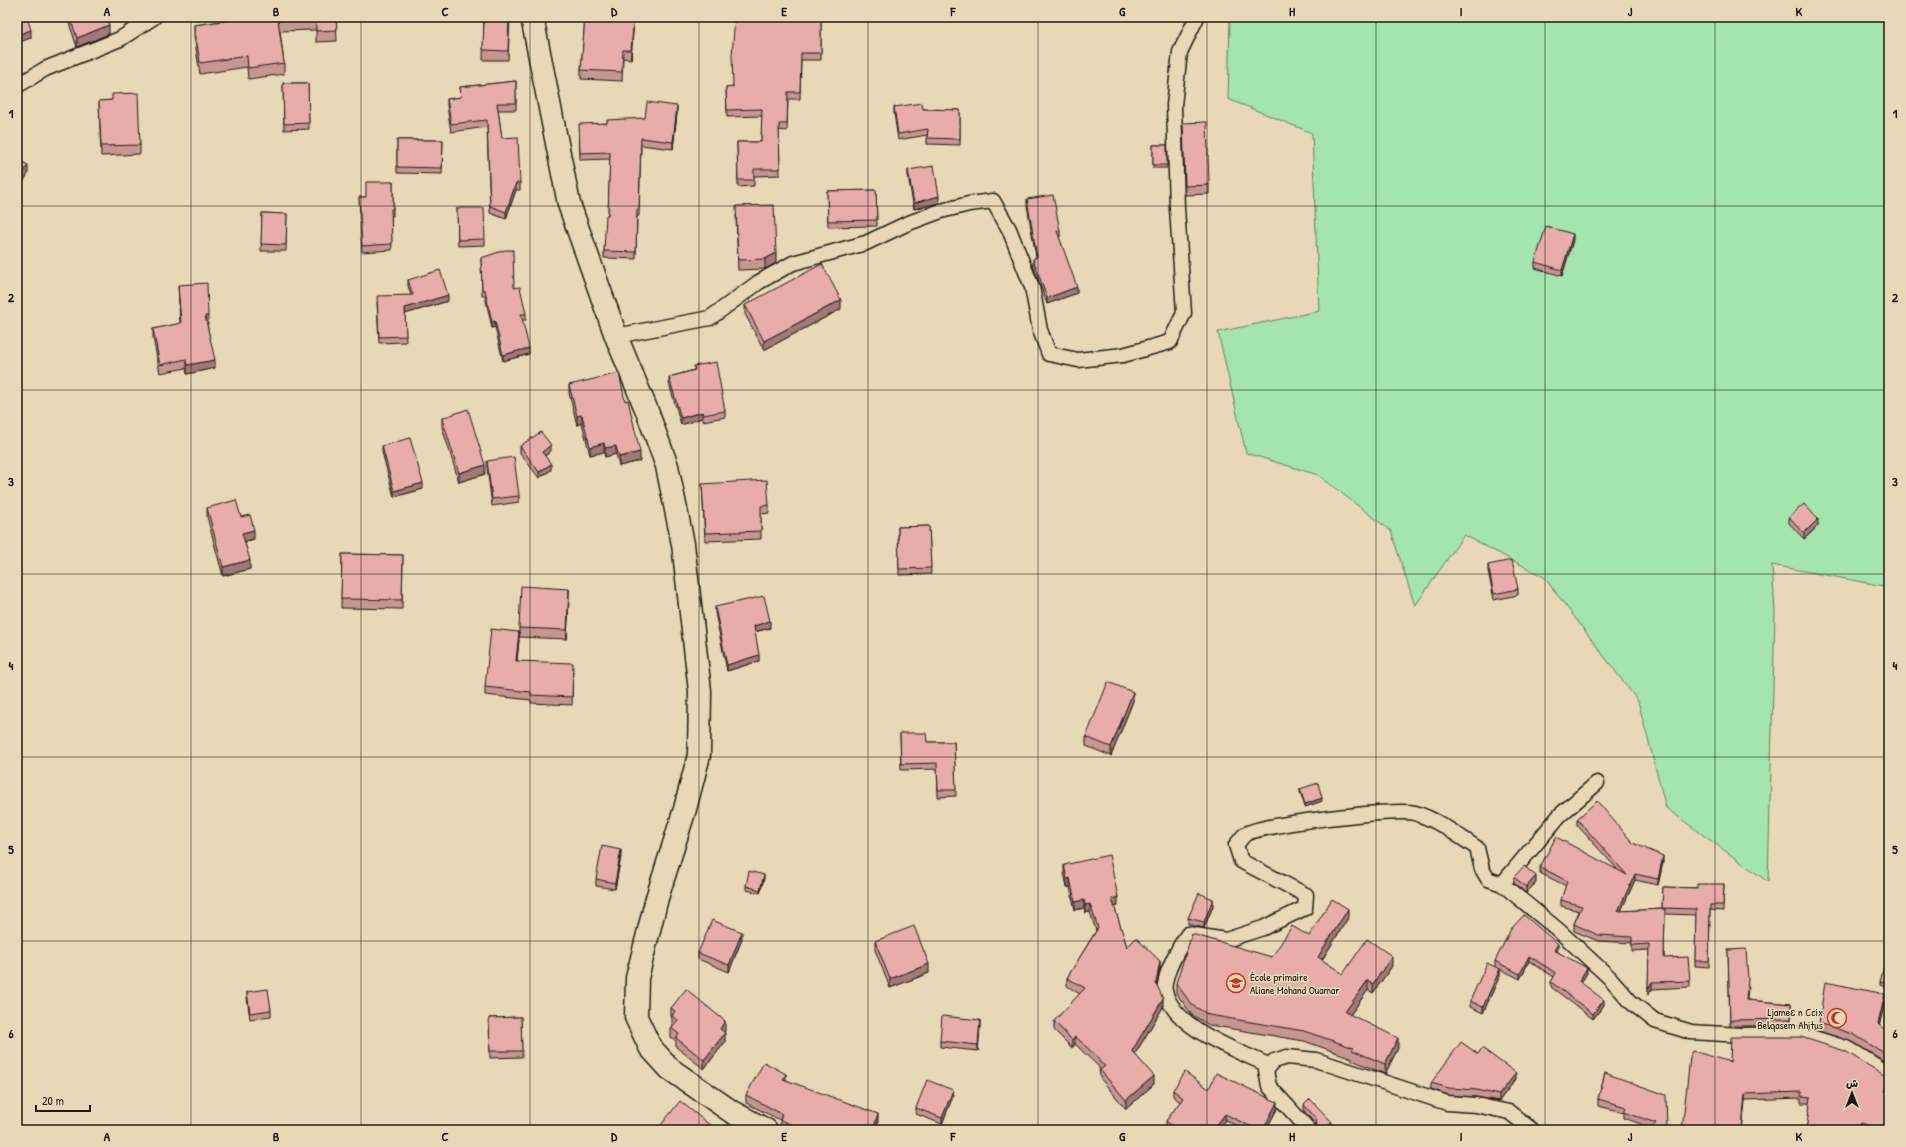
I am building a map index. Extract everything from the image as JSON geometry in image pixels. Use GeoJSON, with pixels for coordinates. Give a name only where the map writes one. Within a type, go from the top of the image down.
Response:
{"type":"FeatureCollection","features":[{"type":"Feature","properties":{"kind":"main road"},"geometry":{"type":"LineString","coordinates":[[532,17],[569,204],[616,336],[647,411],[667,466],[683,544],[700,691],[699,755],[685,809],[657,898],[637,978],[636,1017],[650,1047],[670,1069],[732,1112],[766,1130]]}},
{"type":"Feature","properties":{"kind":"street"},"geometry":{"type":"LineString","coordinates":[[17,86],[45,69],[120,39],[154,17]]}},
{"type":"Feature","properties":{"kind":"street"},"geometry":{"type":"LineString","coordinates":[[616,336],[710,318],[759,282],[793,263],[866,243],[906,224],[941,211],[969,204],[993,201],[1009,229],[1032,287],[1040,330],[1049,354],[1078,360],[1123,355],[1170,342],[1184,313],[1177,208],[1174,105],[1180,52],[1197,17]]}},
{"type":"Feature","properties":{"kind":"street"},"geometry":{"type":"LineString","coordinates":[[1502,884],[1560,815],[1597,783]]}},
{"type":"Feature","properties":{"kind":"street"},"geometry":{"type":"LineString","coordinates":[[1270,1066],[1197,1030],[1174,1010],[1165,989],[1172,962],[1188,934],[1226,940],[1263,928],[1305,908],[1306,895],[1241,861],[1236,845],[1245,834],[1276,826],[1388,811],[1414,813],[1443,826],[1477,848],[1482,869],[1488,879],[1502,884],[1557,929],[1610,978],[1631,1002],[1656,1021],[1691,1032],[1741,1035],[1801,1034],[1849,1049],[1889,1074]]}},
{"type":"Feature","properties":{"kind":"street"},"geometry":{"type":"LineString","coordinates":[[1309,1130],[1269,1086],[1266,1070],[1274,1061],[1287,1057],[1316,1060],[1447,1102],[1476,1105],[1509,1112],[1532,1130]]}},
{"type":"Feature","properties":{"kind":"green space"},"geometry":{"type":"Polygon","coordinates":[[[1230,17],[1889,17],[1889,587],[1772,565],[1775,612],[1768,882],[1666,808],[1638,701],[1544,577],[1464,535],[1415,606],[1391,531],[1318,475],[1246,453],[1218,332],[1319,311],[1312,133],[1228,99],[1230,17]]]}},
{"type":"Feature","properties":{"kind":"building"},"geometry":{"type":"Polygon","coordinates":[[[17,17],[27,17],[31,30],[17,35],[17,17]]]}},
{"type":"Feature","properties":{"kind":"building"},"geometry":{"type":"Polygon","coordinates":[[[70,17],[106,17],[109,25],[77,38],[70,17]]]}},
{"type":"Feature","properties":{"kind":"building"},"geometry":{"type":"Polygon","coordinates":[[[237,17],[336,17],[337,30],[316,31],[316,19],[278,20],[284,63],[248,68],[247,56],[200,63],[194,25],[237,19],[237,17]]]}},
{"type":"Feature","properties":{"kind":"building"},"geometry":{"type":"Polygon","coordinates":[[[484,17],[509,17],[508,51],[483,50],[484,17]]]}},
{"type":"Feature","properties":{"kind":"building"},"geometry":{"type":"Polygon","coordinates":[[[585,17],[634,17],[631,50],[623,50],[622,72],[581,70],[585,17]]]}},
{"type":"Feature","properties":{"kind":"building"},"geometry":{"type":"Polygon","coordinates":[[[735,17],[821,17],[821,53],[801,53],[800,92],[788,92],[787,124],[779,124],[780,169],[754,169],[754,180],[738,180],[737,142],[761,142],[762,109],[727,110],[726,88],[733,87],[732,55],[735,17]]]}},
{"type":"Feature","properties":{"kind":"building"},"geometry":{"type":"Polygon","coordinates":[[[516,81],[516,103],[497,103],[502,138],[518,137],[520,183],[516,183],[506,212],[490,206],[487,120],[451,124],[447,99],[461,97],[460,87],[516,81]]]}},
{"type":"Feature","properties":{"kind":"building"},"geometry":{"type":"Polygon","coordinates":[[[283,83],[308,83],[309,123],[284,124],[283,83]]]}},
{"type":"Feature","properties":{"kind":"building"},"geometry":{"type":"Polygon","coordinates":[[[138,93],[140,145],[101,146],[99,101],[112,100],[112,94],[138,93]]]}},
{"type":"Feature","properties":{"kind":"building"},"geometry":{"type":"Polygon","coordinates":[[[647,102],[677,106],[673,142],[641,138],[636,252],[604,251],[606,215],[608,215],[610,152],[580,153],[579,124],[607,123],[607,120],[645,118],[647,102]]]}},
{"type":"Feature","properties":{"kind":"building"},"geometry":{"type":"Polygon","coordinates":[[[922,103],[923,109],[960,110],[960,139],[927,138],[928,129],[898,134],[894,107],[922,103]]]}},
{"type":"Feature","properties":{"kind":"building"},"geometry":{"type":"Polygon","coordinates":[[[1207,122],[1209,185],[1185,186],[1183,123],[1207,122]]]}},
{"type":"Feature","properties":{"kind":"building"},"geometry":{"type":"Polygon","coordinates":[[[397,140],[443,140],[442,168],[397,167],[397,140]]]}},
{"type":"Feature","properties":{"kind":"building"},"geometry":{"type":"Polygon","coordinates":[[[1153,145],[1167,145],[1167,165],[1153,165],[1153,145]]]}},
{"type":"Feature","properties":{"kind":"building"},"geometry":{"type":"Polygon","coordinates":[[[17,159],[28,165],[17,184],[17,159]]]}},
{"type":"Feature","properties":{"kind":"building"},"geometry":{"type":"Polygon","coordinates":[[[934,166],[939,196],[914,203],[908,170],[934,166]]]}},
{"type":"Feature","properties":{"kind":"building"},"geometry":{"type":"Polygon","coordinates":[[[366,182],[393,182],[393,209],[391,209],[392,244],[362,246],[359,197],[366,197],[366,182]]]}},
{"type":"Feature","properties":{"kind":"building"},"geometry":{"type":"Polygon","coordinates":[[[876,190],[877,220],[828,221],[827,191],[876,190]]]}},
{"type":"Feature","properties":{"kind":"building"},"geometry":{"type":"Polygon","coordinates":[[[1053,195],[1060,231],[1057,231],[1077,287],[1047,298],[1033,259],[1037,257],[1027,199],[1053,195]]]}},
{"type":"Feature","properties":{"kind":"building"},"geometry":{"type":"Polygon","coordinates":[[[774,205],[776,253],[765,259],[738,260],[736,206],[774,205]]]}},
{"type":"Feature","properties":{"kind":"building"},"geometry":{"type":"Polygon","coordinates":[[[457,208],[484,208],[485,239],[458,240],[457,208]]]}},
{"type":"Feature","properties":{"kind":"building"},"geometry":{"type":"Polygon","coordinates":[[[262,213],[287,214],[286,245],[261,244],[262,213]]]}},
{"type":"Feature","properties":{"kind":"building"},"geometry":{"type":"Polygon","coordinates":[[[1546,226],[1573,234],[1562,270],[1535,262],[1546,226]]]}},
{"type":"Feature","properties":{"kind":"building"},"geometry":{"type":"Polygon","coordinates":[[[505,250],[513,250],[514,288],[520,287],[526,314],[521,314],[529,348],[503,355],[495,321],[492,322],[485,290],[482,290],[481,258],[505,250]]]}},
{"type":"Feature","properties":{"kind":"building"},"geometry":{"type":"Polygon","coordinates":[[[822,264],[841,300],[764,341],[745,305],[822,264]]]}},
{"type":"Feature","properties":{"kind":"building"},"geometry":{"type":"Polygon","coordinates":[[[440,270],[448,295],[405,308],[406,336],[379,337],[377,296],[413,295],[408,280],[440,270]]]}},
{"type":"Feature","properties":{"kind":"building"},"geometry":{"type":"Polygon","coordinates":[[[207,283],[208,316],[205,316],[215,360],[187,365],[186,359],[160,365],[153,329],[181,323],[178,285],[207,283]]]}},
{"type":"Feature","properties":{"kind":"building"},"geometry":{"type":"Polygon","coordinates":[[[716,362],[725,411],[703,415],[702,412],[681,418],[669,377],[695,370],[694,366],[716,362]]]}},
{"type":"Feature","properties":{"kind":"building"},"geometry":{"type":"Polygon","coordinates":[[[619,373],[625,401],[628,400],[640,452],[619,457],[616,446],[605,448],[604,443],[590,447],[582,415],[577,416],[569,385],[619,373]]]}},
{"type":"Feature","properties":{"kind":"building"},"geometry":{"type":"Polygon","coordinates":[[[468,409],[485,465],[459,473],[442,418],[468,409]]]}},
{"type":"Feature","properties":{"kind":"building"},"geometry":{"type":"Polygon","coordinates":[[[541,432],[551,445],[542,452],[551,464],[539,472],[520,446],[541,432]]]}},
{"type":"Feature","properties":{"kind":"building"},"geometry":{"type":"Polygon","coordinates":[[[410,438],[423,483],[394,491],[382,446],[410,438]]]}},
{"type":"Feature","properties":{"kind":"building"},"geometry":{"type":"Polygon","coordinates":[[[514,457],[519,496],[492,499],[487,461],[514,457]]]}},
{"type":"Feature","properties":{"kind":"building"},"geometry":{"type":"Polygon","coordinates":[[[767,480],[769,505],[761,506],[761,531],[705,533],[702,484],[767,480]]]}},
{"type":"Feature","properties":{"kind":"building"},"geometry":{"type":"Polygon","coordinates":[[[236,500],[241,517],[250,515],[254,530],[242,533],[250,560],[223,567],[207,508],[236,500]]]}},
{"type":"Feature","properties":{"kind":"building"},"geometry":{"type":"Polygon","coordinates":[[[1804,504],[1818,519],[1804,533],[1789,517],[1804,504]]]}},
{"type":"Feature","properties":{"kind":"building"},"geometry":{"type":"Polygon","coordinates":[[[929,526],[931,568],[899,569],[898,527],[929,526]]]}},
{"type":"Feature","properties":{"kind":"building"},"geometry":{"type":"Polygon","coordinates":[[[342,554],[403,555],[402,600],[341,599],[342,554]]]}},
{"type":"Feature","properties":{"kind":"building"},"geometry":{"type":"Polygon","coordinates":[[[1512,560],[1518,589],[1494,594],[1488,565],[1512,560]]]}},
{"type":"Feature","properties":{"kind":"building"},"geometry":{"type":"Polygon","coordinates":[[[521,586],[569,589],[567,630],[519,628],[521,586]]]}},
{"type":"Feature","properties":{"kind":"building"},"geometry":{"type":"Polygon","coordinates":[[[764,596],[770,621],[754,626],[759,655],[727,665],[715,607],[764,596]]]}},
{"type":"Feature","properties":{"kind":"building"},"geometry":{"type":"Polygon","coordinates":[[[491,629],[519,632],[516,661],[573,663],[572,697],[531,695],[531,692],[485,687],[491,629]]]}},
{"type":"Feature","properties":{"kind":"building"},"geometry":{"type":"Polygon","coordinates":[[[1108,682],[1133,692],[1111,747],[1086,737],[1108,682]]]}},
{"type":"Feature","properties":{"kind":"building"},"geometry":{"type":"Polygon","coordinates":[[[900,733],[926,733],[927,742],[954,742],[956,790],[938,790],[937,763],[901,764],[900,733]]]}},
{"type":"Feature","properties":{"kind":"building"},"geometry":{"type":"Polygon","coordinates":[[[1318,783],[1322,798],[1305,804],[1300,789],[1318,783]]]}},
{"type":"Feature","properties":{"kind":"building"},"geometry":{"type":"Polygon","coordinates":[[[1597,801],[1633,843],[1663,856],[1658,879],[1635,874],[1618,911],[1665,909],[1664,958],[1688,957],[1690,981],[1652,982],[1648,989],[1649,944],[1632,945],[1632,937],[1598,935],[1574,924],[1582,906],[1561,900],[1567,881],[1540,867],[1556,837],[1627,875],[1577,819],[1597,801]]]}},
{"type":"Feature","properties":{"kind":"building"},"geometry":{"type":"Polygon","coordinates":[[[602,846],[621,850],[615,883],[596,879],[602,846]]]}},
{"type":"Feature","properties":{"kind":"building"},"geometry":{"type":"Polygon","coordinates":[[[1109,855],[1118,897],[1112,899],[1127,947],[1136,938],[1160,961],[1156,983],[1163,999],[1132,1051],[1154,1076],[1126,1100],[1100,1070],[1105,1066],[1099,1062],[1100,1060],[1075,1036],[1072,1040],[1054,1021],[1085,988],[1067,978],[1098,928],[1090,904],[1085,905],[1084,900],[1075,902],[1070,878],[1067,879],[1064,865],[1109,855]]]}},
{"type":"Feature","properties":{"kind":"building"},"geometry":{"type":"Polygon","coordinates":[[[1524,866],[1536,876],[1526,887],[1514,877],[1524,866]]]}},
{"type":"Feature","properties":{"kind":"building"},"geometry":{"type":"Polygon","coordinates":[[[749,871],[764,875],[760,890],[746,886],[749,871]]]}},
{"type":"Feature","properties":{"kind":"building"},"geometry":{"type":"Polygon","coordinates":[[[1697,884],[1724,884],[1723,905],[1710,905],[1709,961],[1695,961],[1696,909],[1662,908],[1663,887],[1697,888],[1697,884]]]}},
{"type":"Feature","properties":{"kind":"building"},"geometry":{"type":"Polygon","coordinates":[[[1199,893],[1213,899],[1204,922],[1188,918],[1199,893]]]}},
{"type":"Feature","properties":{"kind":"building"},"geometry":{"type":"Polygon","coordinates":[[[1332,899],[1348,909],[1318,957],[1343,974],[1367,939],[1392,956],[1373,984],[1368,980],[1345,1012],[1398,1038],[1385,1064],[1352,1050],[1354,1048],[1304,1031],[1209,1015],[1192,1005],[1176,983],[1192,934],[1272,957],[1292,926],[1309,936],[1332,899]]]}},
{"type":"Feature","properties":{"kind":"building"},"geometry":{"type":"Polygon","coordinates":[[[1524,915],[1558,944],[1554,950],[1587,968],[1579,981],[1604,1000],[1593,1014],[1551,982],[1556,973],[1529,956],[1520,974],[1495,961],[1511,929],[1524,915]]]}},
{"type":"Feature","properties":{"kind":"building"},"geometry":{"type":"Polygon","coordinates":[[[712,920],[742,932],[729,965],[698,953],[712,920]]]}},
{"type":"Feature","properties":{"kind":"building"},"geometry":{"type":"Polygon","coordinates":[[[914,926],[929,964],[890,979],[875,941],[914,926]]]}},
{"type":"Feature","properties":{"kind":"building"},"geometry":{"type":"Polygon","coordinates":[[[1746,949],[1748,980],[1746,1000],[1791,1004],[1791,1019],[1730,1020],[1728,950],[1746,949]]]}},
{"type":"Feature","properties":{"kind":"building"},"geometry":{"type":"Polygon","coordinates":[[[1487,963],[1500,969],[1483,1007],[1470,1001],[1487,963]]]}},
{"type":"Feature","properties":{"kind":"building"},"geometry":{"type":"Polygon","coordinates":[[[1884,966],[1889,967],[1889,984],[1880,982],[1884,966]]]}},
{"type":"Feature","properties":{"kind":"building"},"geometry":{"type":"Polygon","coordinates":[[[1825,982],[1885,994],[1878,1024],[1889,1033],[1889,1056],[1853,1034],[1819,1023],[1825,982]]]}},
{"type":"Feature","properties":{"kind":"building"},"geometry":{"type":"Polygon","coordinates":[[[268,989],[271,1010],[250,1013],[247,992],[268,989]]]}},
{"type":"Feature","properties":{"kind":"building"},"geometry":{"type":"Polygon","coordinates":[[[686,989],[725,1021],[720,1029],[725,1033],[704,1060],[676,1038],[679,1034],[671,1028],[678,1020],[672,1016],[675,1011],[671,1008],[686,989]]]}},
{"type":"Feature","properties":{"kind":"building"},"geometry":{"type":"Polygon","coordinates":[[[942,1016],[980,1020],[978,1045],[940,1041],[942,1016]]]}},
{"type":"Feature","properties":{"kind":"building"},"geometry":{"type":"Polygon","coordinates":[[[521,1017],[522,1051],[490,1051],[489,1018],[521,1017]]]}},
{"type":"Feature","properties":{"kind":"building"},"geometry":{"type":"Polygon","coordinates":[[[1731,1037],[1801,1037],[1845,1051],[1884,1075],[1889,1075],[1889,1083],[1884,1091],[1889,1093],[1888,1130],[1880,1130],[1861,1123],[1860,1126],[1855,1124],[1853,1130],[1806,1130],[1811,1097],[1801,1096],[1801,1092],[1745,1094],[1742,1130],[1682,1130],[1690,1057],[1693,1051],[1730,1062],[1731,1037]]]}},
{"type":"Feature","properties":{"kind":"building"},"geometry":{"type":"Polygon","coordinates":[[[1461,1042],[1478,1054],[1482,1048],[1516,1073],[1499,1095],[1477,1090],[1449,1088],[1431,1083],[1461,1042]]]}},
{"type":"Feature","properties":{"kind":"building"},"geometry":{"type":"Polygon","coordinates":[[[764,1062],[786,1074],[783,1079],[878,1114],[874,1127],[883,1130],[805,1130],[780,1120],[782,1114],[746,1095],[764,1062]]]}},
{"type":"Feature","properties":{"kind":"building"},"geometry":{"type":"Polygon","coordinates":[[[1185,1072],[1209,1089],[1216,1073],[1277,1102],[1263,1130],[1258,1130],[1225,1114],[1213,1130],[1178,1130],[1166,1121],[1183,1098],[1173,1090],[1185,1072]]]}},
{"type":"Feature","properties":{"kind":"building"},"geometry":{"type":"Polygon","coordinates":[[[1605,1073],[1666,1095],[1667,1130],[1650,1130],[1656,1123],[1624,1112],[1626,1107],[1598,1099],[1605,1073]]]}},
{"type":"Feature","properties":{"kind":"building"},"geometry":{"type":"Polygon","coordinates":[[[927,1080],[953,1090],[942,1118],[916,1108],[927,1080]]]}},
{"type":"Feature","properties":{"kind":"building"},"geometry":{"type":"Polygon","coordinates":[[[1310,1099],[1332,1122],[1323,1130],[1319,1130],[1317,1127],[1316,1118],[1304,1105],[1310,1099]]]}},
{"type":"Feature","properties":{"kind":"building"},"geometry":{"type":"Polygon","coordinates":[[[680,1101],[716,1130],[657,1130],[680,1101]]]}},
{"type":"Feature","properties":{"kind":"place","name":"École primaire Aliane Mohand Ouamar"},"geometry":{"type":"Point","coordinates":[1236,983]}},
{"type":"Feature","properties":{"kind":"place","name":"Ljameɛ n Ccix Belqasem Aḥiṭus"},"geometry":{"type":"Point","coordinates":[1837,1018]}}]}
